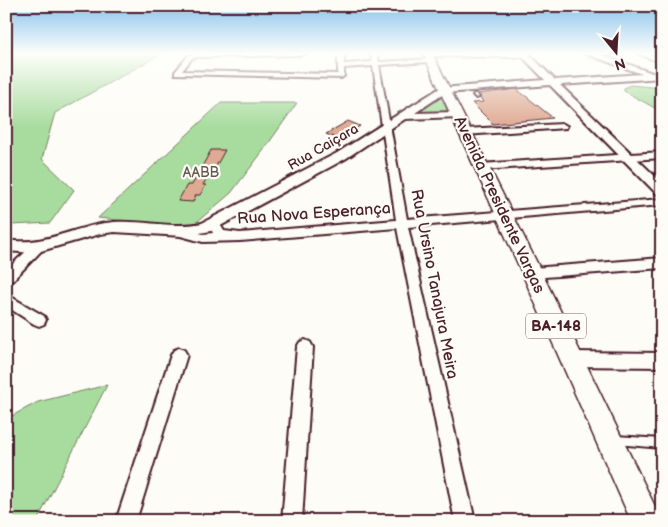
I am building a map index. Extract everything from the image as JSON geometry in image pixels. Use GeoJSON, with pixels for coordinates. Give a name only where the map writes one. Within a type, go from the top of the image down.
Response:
{"type":"FeatureCollection","features":[{"type":"Feature","properties":{"kind":"main road","name":"Avenida Presidente Vargas"},"geometry":{"type":"LineString","coordinates":[[438,78],[532,273],[647,521]]}},
{"type":"Feature","properties":{"kind":"street","name":"Rua Ursino Tanajura Meira"},"geometry":{"type":"LineString","coordinates":[[378,78],[402,224],[465,521]]}},
{"type":"Feature","properties":{"kind":"street"},"geometry":{"type":"LineString","coordinates":[[548,78],[662,190]]}},
{"type":"Feature","properties":{"kind":"street"},"geometry":{"type":"LineString","coordinates":[[443,90],[635,78]]}},
{"type":"Feature","properties":{"kind":"street","name":"Rua Caiçara"},"geometry":{"type":"LineString","coordinates":[[36,248],[106,228],[177,231],[198,230],[214,224],[341,156],[443,90]]}},
{"type":"Feature","properties":{"kind":"street"},"geometry":{"type":"LineString","coordinates":[[404,116],[460,124],[563,126]]}},
{"type":"Feature","properties":{"kind":"street"},"geometry":{"type":"LineString","coordinates":[[480,167],[662,155]]}},
{"type":"Feature","properties":{"kind":"street","name":"Rua Nova Esperança"},"geometry":{"type":"LineString","coordinates":[[214,224],[217,233],[228,237],[662,202]]}},
{"type":"Feature","properties":{"kind":"street"},"geometry":{"type":"LineString","coordinates":[[177,231],[203,238],[228,237]]}},
{"type":"Feature","properties":{"kind":"street"},"geometry":{"type":"LineString","coordinates":[[6,245],[36,248]]}},
{"type":"Feature","properties":{"kind":"street"},"geometry":{"type":"LineString","coordinates":[[6,278],[36,248]]}},
{"type":"Feature","properties":{"kind":"street"},"geometry":{"type":"LineString","coordinates":[[532,273],[662,263]]}},
{"type":"Feature","properties":{"kind":"street"},"geometry":{"type":"LineString","coordinates":[[6,299],[39,320]]}},
{"type":"Feature","properties":{"kind":"street"},"geometry":{"type":"LineString","coordinates":[[292,521],[305,347]]}},
{"type":"Feature","properties":{"kind":"street"},"geometry":{"type":"LineString","coordinates":[[126,521],[179,355]]}},
{"type":"Feature","properties":{"kind":"street"},"geometry":{"type":"LineString","coordinates":[[571,359],[662,360]]}},
{"type":"Feature","properties":{"kind":"lane"},"geometry":{"type":"LineString","coordinates":[[609,440],[662,444]]}},
{"type":"Feature","properties":{"kind":"green space"},"geometry":{"type":"Polygon","coordinates":[[[6,78],[119,78],[55,113],[42,159],[74,190],[50,223],[11,225],[6,223],[6,78]]]}},
{"type":"Feature","properties":{"kind":"green space"},"geometry":{"type":"Polygon","coordinates":[[[630,85],[662,88],[662,112],[624,91],[624,88],[630,85]]]}},
{"type":"Feature","properties":{"kind":"green space"},"geometry":{"type":"Polygon","coordinates":[[[438,97],[443,100],[448,114],[413,113],[438,97]]]}},
{"type":"Feature","properties":{"kind":"green space","name":"AABB"},"geometry":{"type":"Polygon","coordinates":[[[221,103],[297,103],[231,193],[191,227],[98,218],[221,103]]]}},
{"type":"Feature","properties":{"kind":"green space"},"geometry":{"type":"Polygon","coordinates":[[[107,385],[37,521],[6,521],[6,419],[38,402],[107,385]]]}},
{"type":"Feature","properties":{"kind":"building"},"geometry":{"type":"Polygon","coordinates":[[[516,89],[553,118],[493,124],[472,103],[483,102],[478,94],[516,89]]]}},
{"type":"Feature","properties":{"kind":"building"},"geometry":{"type":"Polygon","coordinates":[[[348,121],[360,126],[339,139],[326,134],[348,121]]]}},
{"type":"Feature","properties":{"kind":"building"},"geometry":{"type":"Polygon","coordinates":[[[211,150],[225,150],[214,170],[211,170],[200,195],[196,195],[193,202],[178,201],[187,185],[192,185],[211,150]]]}}]}
